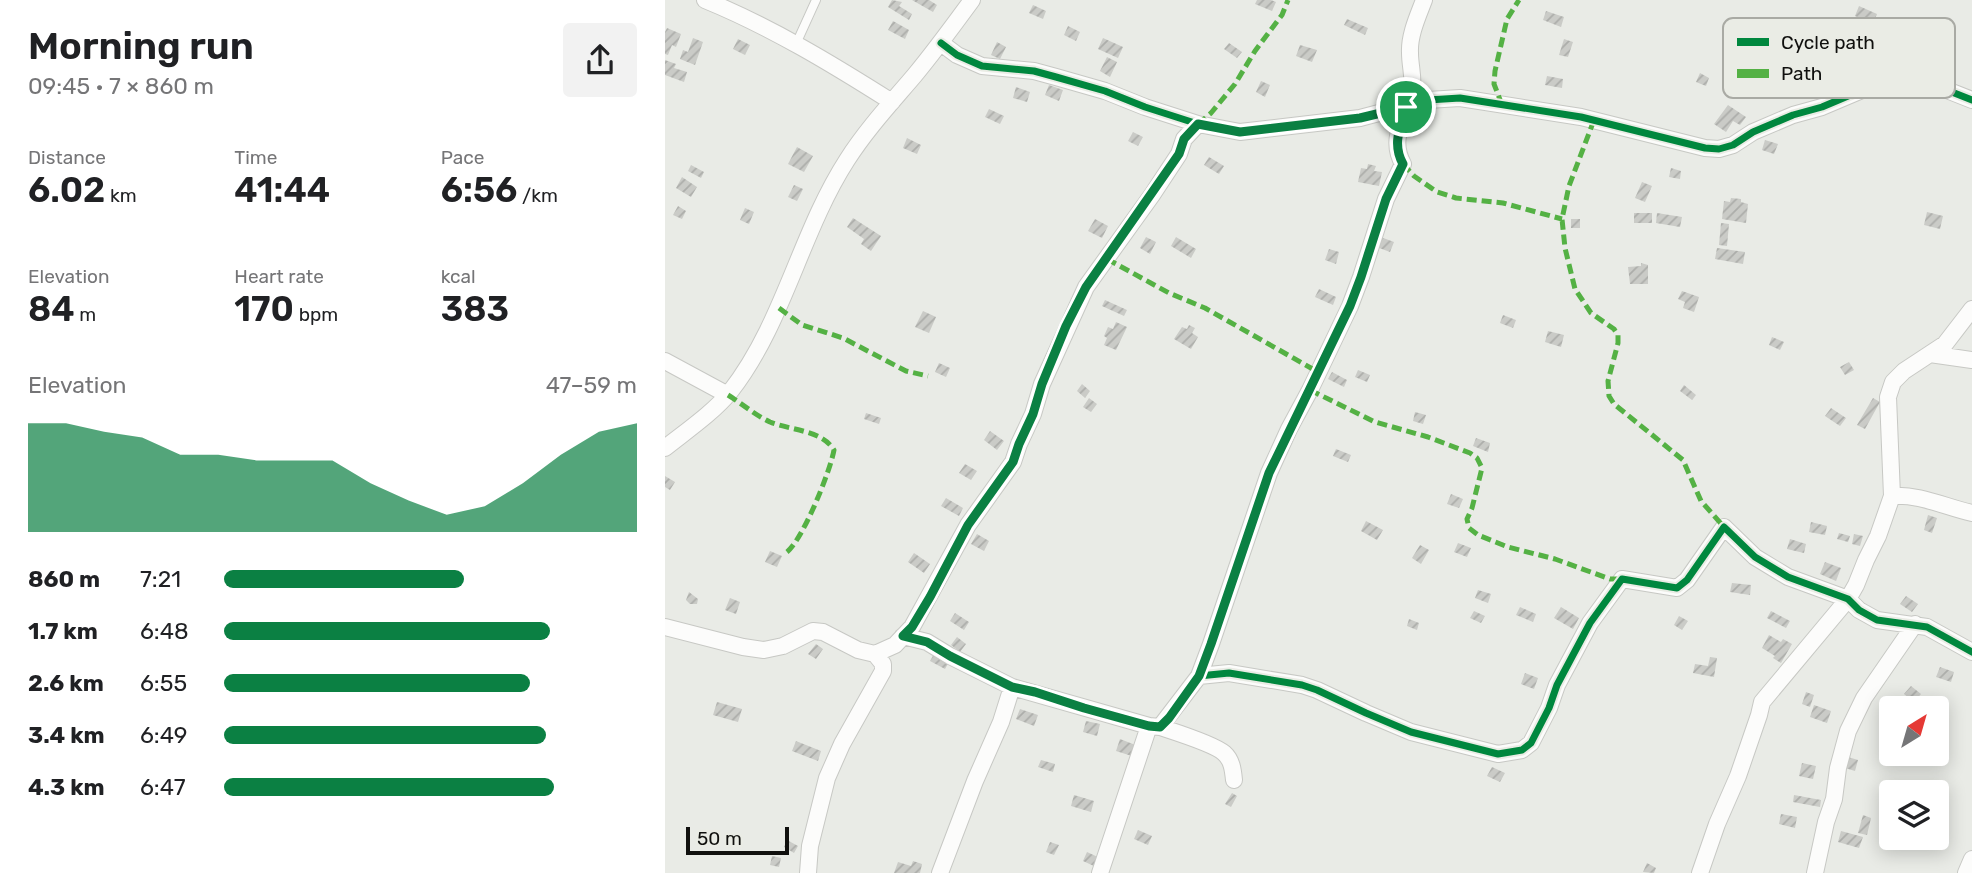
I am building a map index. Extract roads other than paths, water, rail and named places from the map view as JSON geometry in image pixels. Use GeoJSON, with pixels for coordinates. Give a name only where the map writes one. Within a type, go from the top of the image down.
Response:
{"type":"FeatureCollection","features":[{"type":"Feature","properties":{"kind":"street"},"geometry":{"type":"LineString","coordinates":[[705,0],[823,58],[892,102]]}},
{"type":"Feature","properties":{"kind":"street"},"geometry":{"type":"LineString","coordinates":[[665,447],[728,395],[749,365],[779,308],[813,222],[848,158],[941,43],[972,0]]}},
{"type":"Feature","properties":{"kind":"street"},"geometry":{"type":"LineString","coordinates":[[1100,873],[1155,727],[1169,718],[1199,676],[1269,473],[1350,306],[1386,199],[1403,164],[1398,154],[1397,138],[1412,92],[1409,51],[1424,0]]}},
{"type":"Feature","properties":{"kind":"street"},"geometry":{"type":"LineString","coordinates":[[941,43],[957,55],[982,66],[1034,71],[1105,90],[1145,107],[1198,124],[1240,132],[1360,118],[1429,100],[1460,98],[1581,117],[1705,148],[1719,149],[1733,145],[1753,132],[1793,115],[1843,98]]}},
{"type":"Feature","properties":{"kind":"street"},"geometry":{"type":"LineString","coordinates":[[1955,93],[1972,100]]}},
{"type":"Feature","properties":{"kind":"street"},"geometry":{"type":"LineString","coordinates":[[665,627],[764,650],[783,646],[813,631],[823,632],[858,650],[875,654],[895,645],[912,627],[968,525],[1013,462],[1066,326],[1086,287],[1179,154],[1184,139],[1198,124]]}},
{"type":"Feature","properties":{"kind":"street"},"geometry":{"type":"LineString","coordinates":[[1700,873],[1738,776],[1762,702],[1848,599],[1878,536],[1892,496],[1888,397],[1893,382],[1904,371],[1945,344],[1972,309]]}},
{"type":"Feature","properties":{"kind":"street"},"geometry":{"type":"LineString","coordinates":[[1930,354],[1972,360]]}},
{"type":"Feature","properties":{"kind":"street"},"geometry":{"type":"LineString","coordinates":[[665,361],[728,395]]}},
{"type":"Feature","properties":{"kind":"street"},"geometry":{"type":"LineString","coordinates":[[1892,496],[1904,495],[1972,513]]}},
{"type":"Feature","properties":{"kind":"street"},"geometry":{"type":"LineString","coordinates":[[1199,676],[1229,673],[1302,685],[1411,732],[1498,754],[1521,750],[1531,743],[1538,733],[1557,685],[1590,623],[1622,579],[1677,588],[1687,580],[1724,527],[1755,556],[1788,577],[1848,599],[1859,610],[1877,620],[1927,627],[1972,652]]}},
{"type":"Feature","properties":{"kind":"street"},"geometry":{"type":"LineString","coordinates":[[1815,873],[1848,731],[1864,698],[1915,624]]}},
{"type":"Feature","properties":{"kind":"street"},"geometry":{"type":"LineString","coordinates":[[903,636],[927,642],[1012,687],[1192,738],[1224,753],[1233,767],[1234,780]]}},
{"type":"Feature","properties":{"kind":"street"},"geometry":{"type":"LineString","coordinates":[[808,873],[810,846],[827,778],[842,744],[883,671],[883,664],[875,654]]}},
{"type":"Feature","properties":{"kind":"street"},"geometry":{"type":"LineString","coordinates":[[940,873],[1001,722],[1012,687]]}},
{"type":"Feature","properties":{"kind":"street"},"geometry":{"type":"LineString","coordinates":[[1966,873],[1972,859]]}},
{"type":"Feature","properties":{"kind":"lane"},"geometry":{"type":"LineString","coordinates":[[796,44],[816,0]]}}]}
